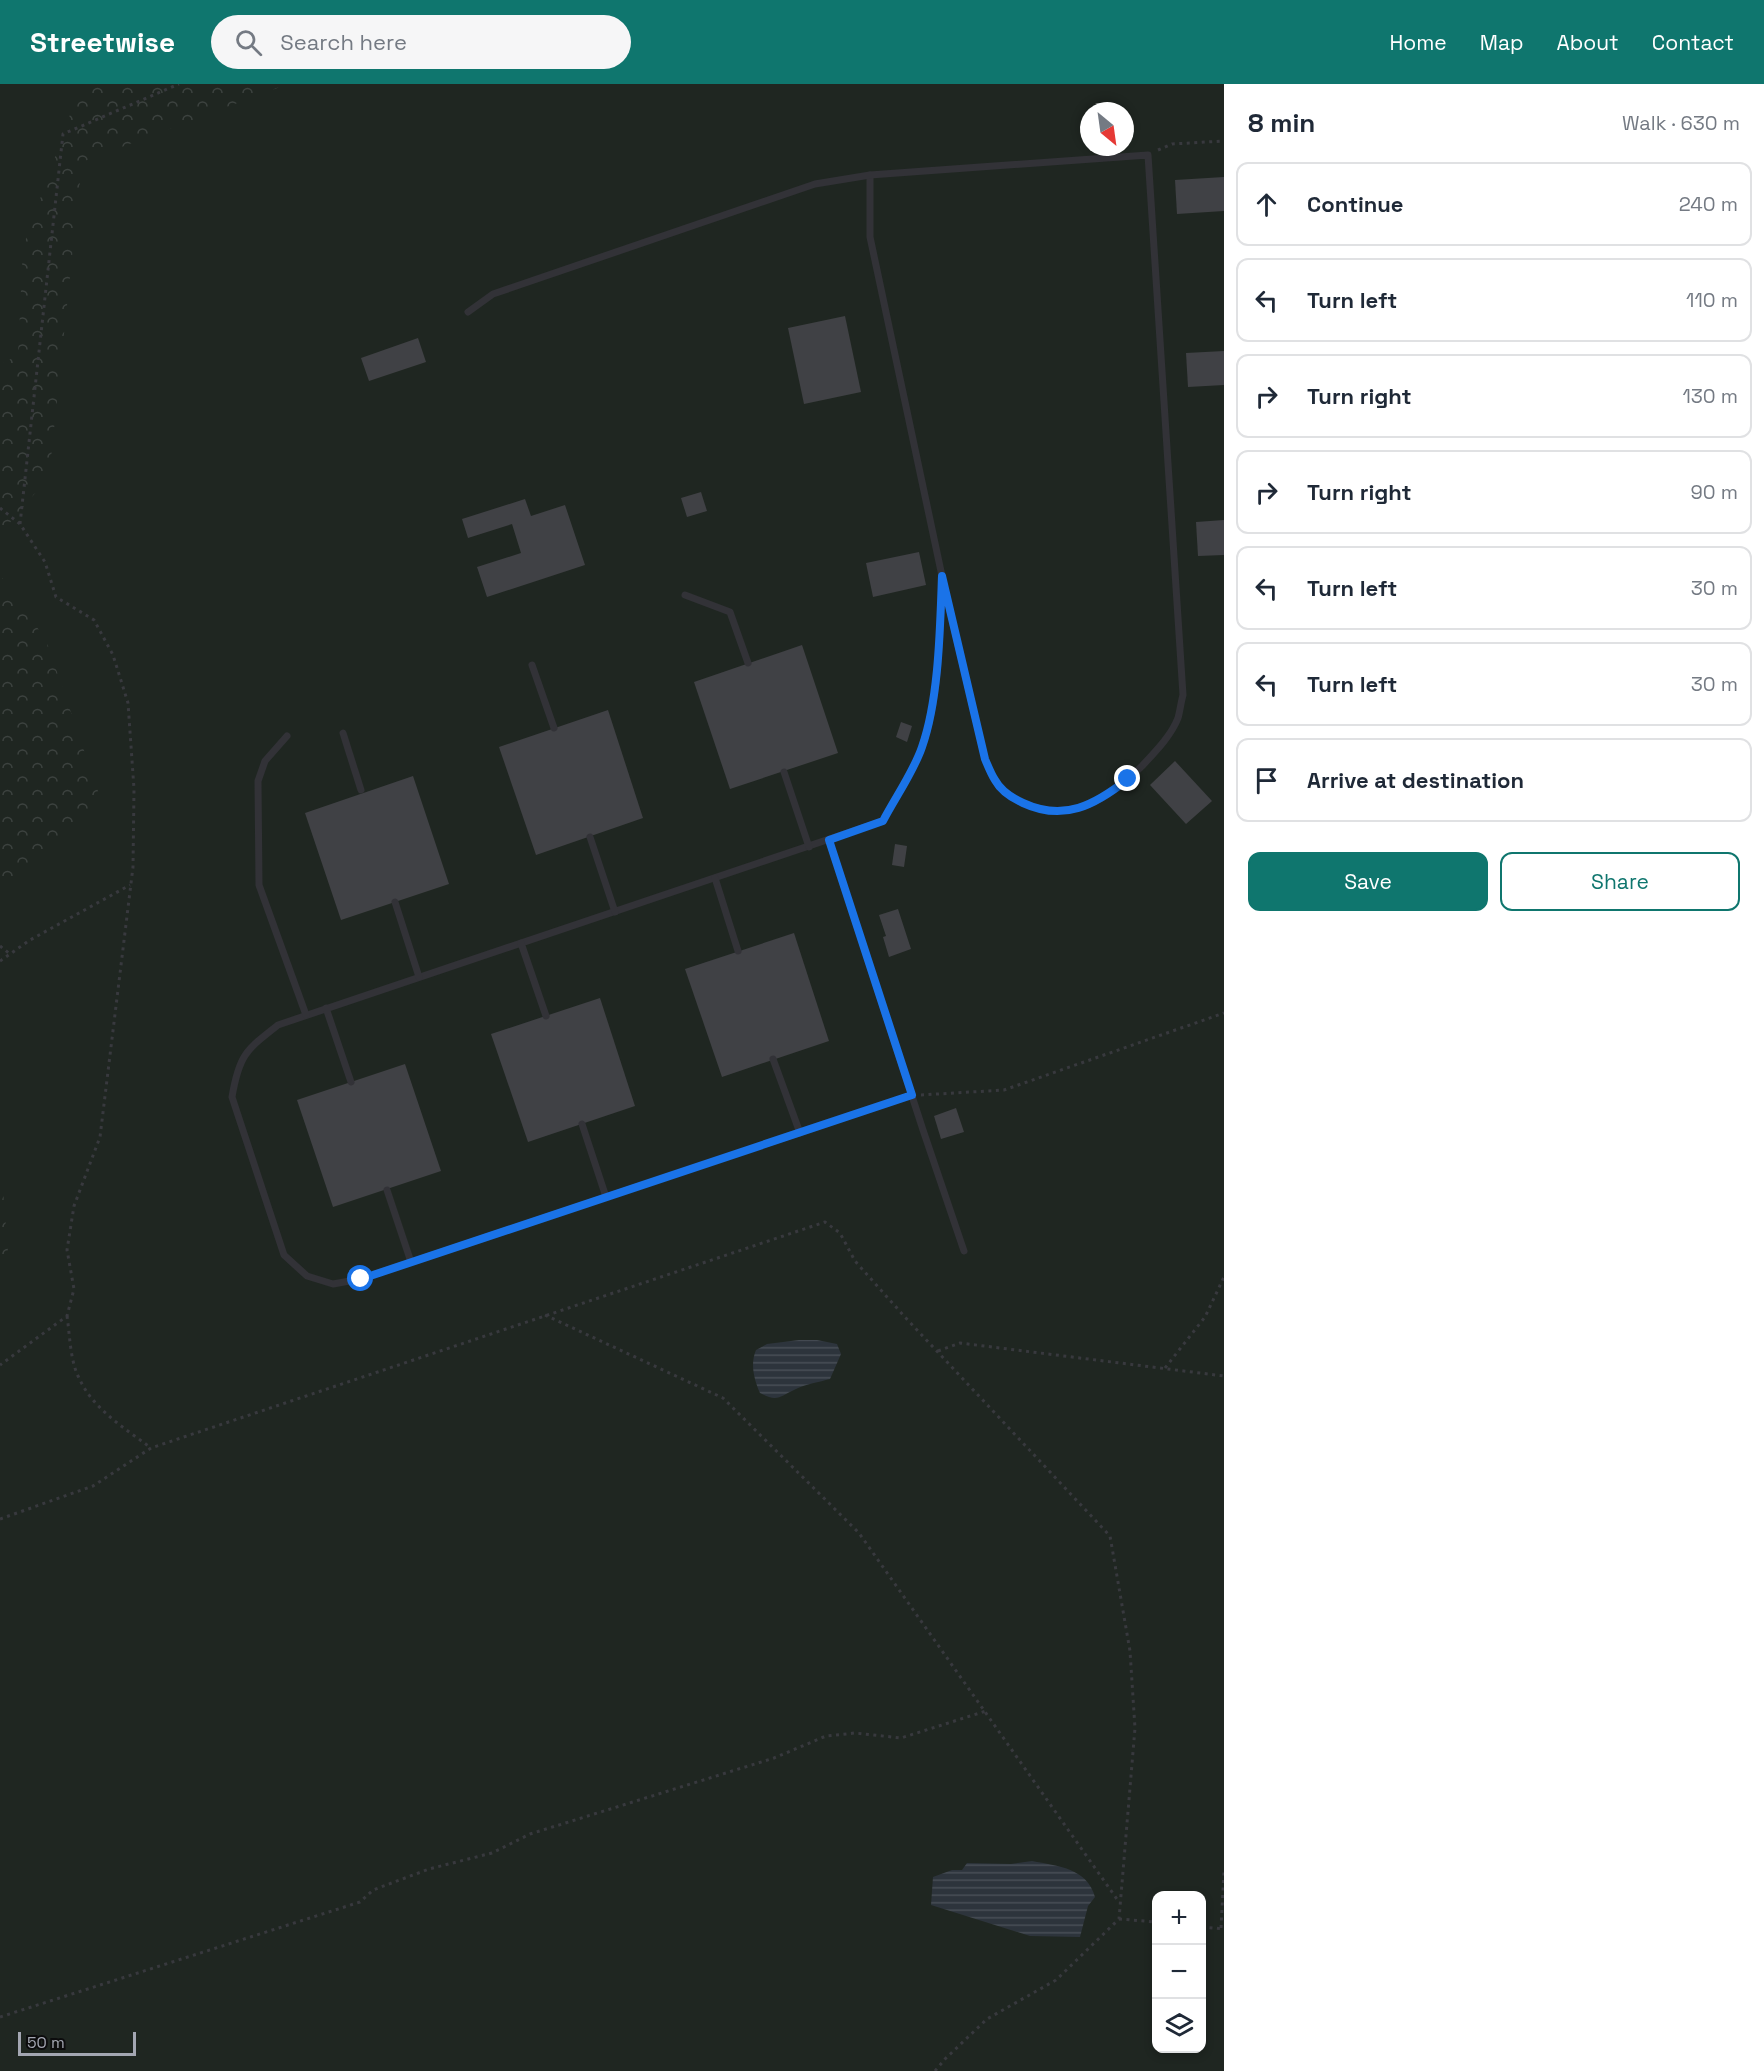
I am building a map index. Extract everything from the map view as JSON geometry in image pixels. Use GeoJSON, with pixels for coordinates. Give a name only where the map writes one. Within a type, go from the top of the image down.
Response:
{"type":"FeatureCollection","features":[{"type":"Feature","properties":{"kind":"lane"},"geometry":{"type":"LineString","coordinates":[[468,312],[493,294],[814,184],[870,174],[1148,155],[1182,695],[1178,718],[1158,749],[1128,779],[1105,797],[1080,808],[1055,812],[1034,808],[1011,798],[995,781],[985,759],[942,576],[870,237],[870,174]]}},
{"type":"Feature","properties":{"kind":"lane"},"geometry":{"type":"LineString","coordinates":[[912,1095],[361,1279],[333,1284],[307,1276],[284,1255],[232,1097],[236,1070],[250,1046],[278,1025],[883,821],[922,748],[932,708],[940,632],[942,576]]}},
{"type":"Feature","properties":{"kind":"lane"},"geometry":{"type":"LineString","coordinates":[[685,595],[730,612],[748,663]]}},
{"type":"Feature","properties":{"kind":"lane"},"geometry":{"type":"LineString","coordinates":[[532,665],[554,728]]}},
{"type":"Feature","properties":{"kind":"lane"},"geometry":{"type":"LineString","coordinates":[[343,733],[361,790]]}},
{"type":"Feature","properties":{"kind":"lane"},"geometry":{"type":"LineString","coordinates":[[287,736],[265,760],[258,781],[259,885],[306,1015]]}},
{"type":"Feature","properties":{"kind":"lane"},"geometry":{"type":"LineString","coordinates":[[784,772],[809,847]]}},
{"type":"Feature","properties":{"kind":"lane"},"geometry":{"type":"LineString","coordinates":[[590,837],[615,912]]}},
{"type":"Feature","properties":{"kind":"lane"},"geometry":{"type":"LineString","coordinates":[[829,840],[964,1251]]}},
{"type":"Feature","properties":{"kind":"lane"},"geometry":{"type":"LineString","coordinates":[[715,878],[738,951]]}},
{"type":"Feature","properties":{"kind":"lane"},"geometry":{"type":"LineString","coordinates":[[395,902],[419,977]]}},
{"type":"Feature","properties":{"kind":"lane"},"geometry":{"type":"LineString","coordinates":[[521,943],[546,1016]]}},
{"type":"Feature","properties":{"kind":"lane"},"geometry":{"type":"LineString","coordinates":[[326,1008],[351,1082]]}},
{"type":"Feature","properties":{"kind":"lane"},"geometry":{"type":"LineString","coordinates":[[773,1059],[800,1133]]}},
{"type":"Feature","properties":{"kind":"lane"},"geometry":{"type":"LineString","coordinates":[[582,1124],[606,1197]]}},
{"type":"Feature","properties":{"kind":"lane"},"geometry":{"type":"LineString","coordinates":[[387,1190],[411,1262]]}},
{"type":"Feature","properties":{"kind":"path"},"geometry":{"type":"LineString","coordinates":[[20,524],[63,134],[179,84]]}},
{"type":"Feature","properties":{"kind":"path"},"geometry":{"type":"LineString","coordinates":[[1148,155],[1172,144],[1224,141]]}},
{"type":"Feature","properties":{"kind":"path"},"geometry":{"type":"LineString","coordinates":[[0,508],[20,524],[45,562],[56,597],[94,620],[113,655],[128,703],[134,789],[131,885],[99,1137],[74,1206],[67,1251],[74,1289],[67,1316],[73,1357],[80,1380],[102,1410],[151,1448]]}},
{"type":"Feature","properties":{"kind":"path"},"geometry":{"type":"LineString","coordinates":[[0,961],[30,940],[131,885]]}},
{"type":"Feature","properties":{"kind":"path"},"geometry":{"type":"LineString","coordinates":[[0,946],[10,954]]}},
{"type":"Feature","properties":{"kind":"path"},"geometry":{"type":"LineString","coordinates":[[912,1095],[1004,1090],[1224,1013]]}},
{"type":"Feature","properties":{"kind":"path"},"geometry":{"type":"LineString","coordinates":[[0,1519],[93,1486],[151,1448],[825,1222],[840,1233],[855,1261],[1110,1536],[1130,1651],[1135,1728],[1119,1919],[1056,1980],[987,2019],[935,2071]]}},
{"type":"Feature","properties":{"kind":"path"},"geometry":{"type":"LineString","coordinates":[[1165,1368],[1205,1317],[1224,1277]]}},
{"type":"Feature","properties":{"kind":"path"},"geometry":{"type":"LineString","coordinates":[[545,1315],[723,1398],[859,1533],[1120,1903]]}},
{"type":"Feature","properties":{"kind":"path"},"geometry":{"type":"LineString","coordinates":[[0,1365],[67,1316]]}},
{"type":"Feature","properties":{"kind":"path"},"geometry":{"type":"LineString","coordinates":[[938,1351],[960,1343],[1224,1376]]}},
{"type":"Feature","properties":{"kind":"path"},"geometry":{"type":"LineString","coordinates":[[0,2017],[360,1902],[373,1890],[429,1869],[492,1853],[530,1834],[774,1758],[826,1736],[855,1733],[901,1738],[986,1711]]}},
{"type":"Feature","properties":{"kind":"path"},"geometry":{"type":"LineString","coordinates":[[1206,1927],[1222,1928],[1224,1871]]}},
{"type":"Feature","properties":{"kind":"path"},"geometry":{"type":"LineString","coordinates":[[1119,1919],[1152,1922]]}},
{"type":"Feature","properties":{"kind":"green space"},"geometry":{"type":"Polygon","coordinates":[[[0,84],[1224,84],[1224,2071],[0,2071],[0,84]]]}},
{"type":"Feature","properties":{"kind":"green space"},"geometry":{"type":"Polygon","coordinates":[[[93,84],[288,84],[82,162],[49,477],[0,534],[0,365],[18,355],[23,247],[77,95],[93,84]]]}},
{"type":"Feature","properties":{"kind":"green space"},"geometry":{"type":"Polygon","coordinates":[[[0,575],[46,640],[101,800],[0,889],[0,575]]]}},
{"type":"Feature","properties":{"kind":"green space"},"geometry":{"type":"Polygon","coordinates":[[[0,1153],[9,1265],[0,1266],[0,1153]]]}},
{"type":"Feature","properties":{"kind":"shaded area"},"geometry":{"type":"Polygon","coordinates":[[[817,1340],[837,1344],[841,1354],[830,1379],[804,1386],[775,1398],[760,1393],[754,1372],[753,1361],[756,1350],[767,1344],[817,1340]]]}},
{"type":"Feature","properties":{"kind":"shaded area"},"geometry":{"type":"Polygon","coordinates":[[[1032,1861],[1070,1870],[1078,1874],[1091,1887],[1095,1897],[1088,1906],[1080,1937],[1030,1936],[931,1905],[933,1877],[952,1870],[962,1870],[967,1863],[1011,1864],[1032,1861]]]}},
{"type":"Feature","properties":{"kind":"building"},"geometry":{"type":"Polygon","coordinates":[[[1224,177],[1224,211],[1177,214],[1175,180],[1224,177]]]}},
{"type":"Feature","properties":{"kind":"building"},"geometry":{"type":"Polygon","coordinates":[[[845,316],[861,392],[804,404],[788,328],[845,316]]]}},
{"type":"Feature","properties":{"kind":"building"},"geometry":{"type":"Polygon","coordinates":[[[418,338],[426,362],[369,381],[361,358],[418,338]]]}},
{"type":"Feature","properties":{"kind":"building"},"geometry":{"type":"Polygon","coordinates":[[[1224,351],[1224,385],[1188,387],[1186,353],[1224,351]]]}},
{"type":"Feature","properties":{"kind":"building"},"geometry":{"type":"Polygon","coordinates":[[[701,492],[707,511],[687,517],[681,498],[701,492]]]}},
{"type":"Feature","properties":{"kind":"building"},"geometry":{"type":"Polygon","coordinates":[[[525,499],[531,516],[565,505],[585,565],[487,597],[477,567],[521,553],[512,524],[468,538],[462,519],[525,499]]]}},
{"type":"Feature","properties":{"kind":"building"},"geometry":{"type":"Polygon","coordinates":[[[1224,520],[1224,555],[1198,556],[1196,522],[1224,520]]]}},
{"type":"Feature","properties":{"kind":"building"},"geometry":{"type":"Polygon","coordinates":[[[919,552],[926,585],[873,597],[866,563],[919,552]]]}},
{"type":"Feature","properties":{"kind":"building"},"geometry":{"type":"Polygon","coordinates":[[[802,645],[838,753],[730,789],[694,682],[802,645]]]}},
{"type":"Feature","properties":{"kind":"building"},"geometry":{"type":"Polygon","coordinates":[[[608,710],[643,818],[536,855],[499,747],[608,710]]]}},
{"type":"Feature","properties":{"kind":"building"},"geometry":{"type":"Polygon","coordinates":[[[901,722],[912,726],[907,742],[896,737],[901,722]]]}},
{"type":"Feature","properties":{"kind":"building"},"geometry":{"type":"Polygon","coordinates":[[[1175,761],[1212,801],[1186,824],[1150,785],[1175,761]]]}},
{"type":"Feature","properties":{"kind":"building"},"geometry":{"type":"Polygon","coordinates":[[[413,776],[449,884],[341,920],[305,813],[413,776]]]}},
{"type":"Feature","properties":{"kind":"building"},"geometry":{"type":"Polygon","coordinates":[[[895,844],[907,846],[904,867],[892,865],[895,844]]]}},
{"type":"Feature","properties":{"kind":"building"},"geometry":{"type":"Polygon","coordinates":[[[898,909],[911,949],[889,957],[883,937],[886,936],[879,915],[898,909]]]}},
{"type":"Feature","properties":{"kind":"building"},"geometry":{"type":"Polygon","coordinates":[[[794,933],[829,1041],[722,1077],[685,969],[794,933]]]}},
{"type":"Feature","properties":{"kind":"building"},"geometry":{"type":"Polygon","coordinates":[[[600,998],[635,1106],[528,1142],[491,1034],[600,998]]]}},
{"type":"Feature","properties":{"kind":"building"},"geometry":{"type":"Polygon","coordinates":[[[405,1064],[441,1171],[333,1207],[297,1100],[405,1064]]]}},
{"type":"Feature","properties":{"kind":"building"},"geometry":{"type":"Polygon","coordinates":[[[956,1108],[964,1132],[941,1139],[934,1116],[956,1108]]]}},
{"type":"Feature","properties":{"kind":"route"},"geometry":{"type":"LineString","coordinates":[[361,1279],[912,1095],[829,840],[883,821],[922,748],[932,708],[940,632],[942,576],[985,759],[995,781],[1011,798],[1034,808],[1055,812],[1080,808],[1105,797],[1128,779]]}}]}
